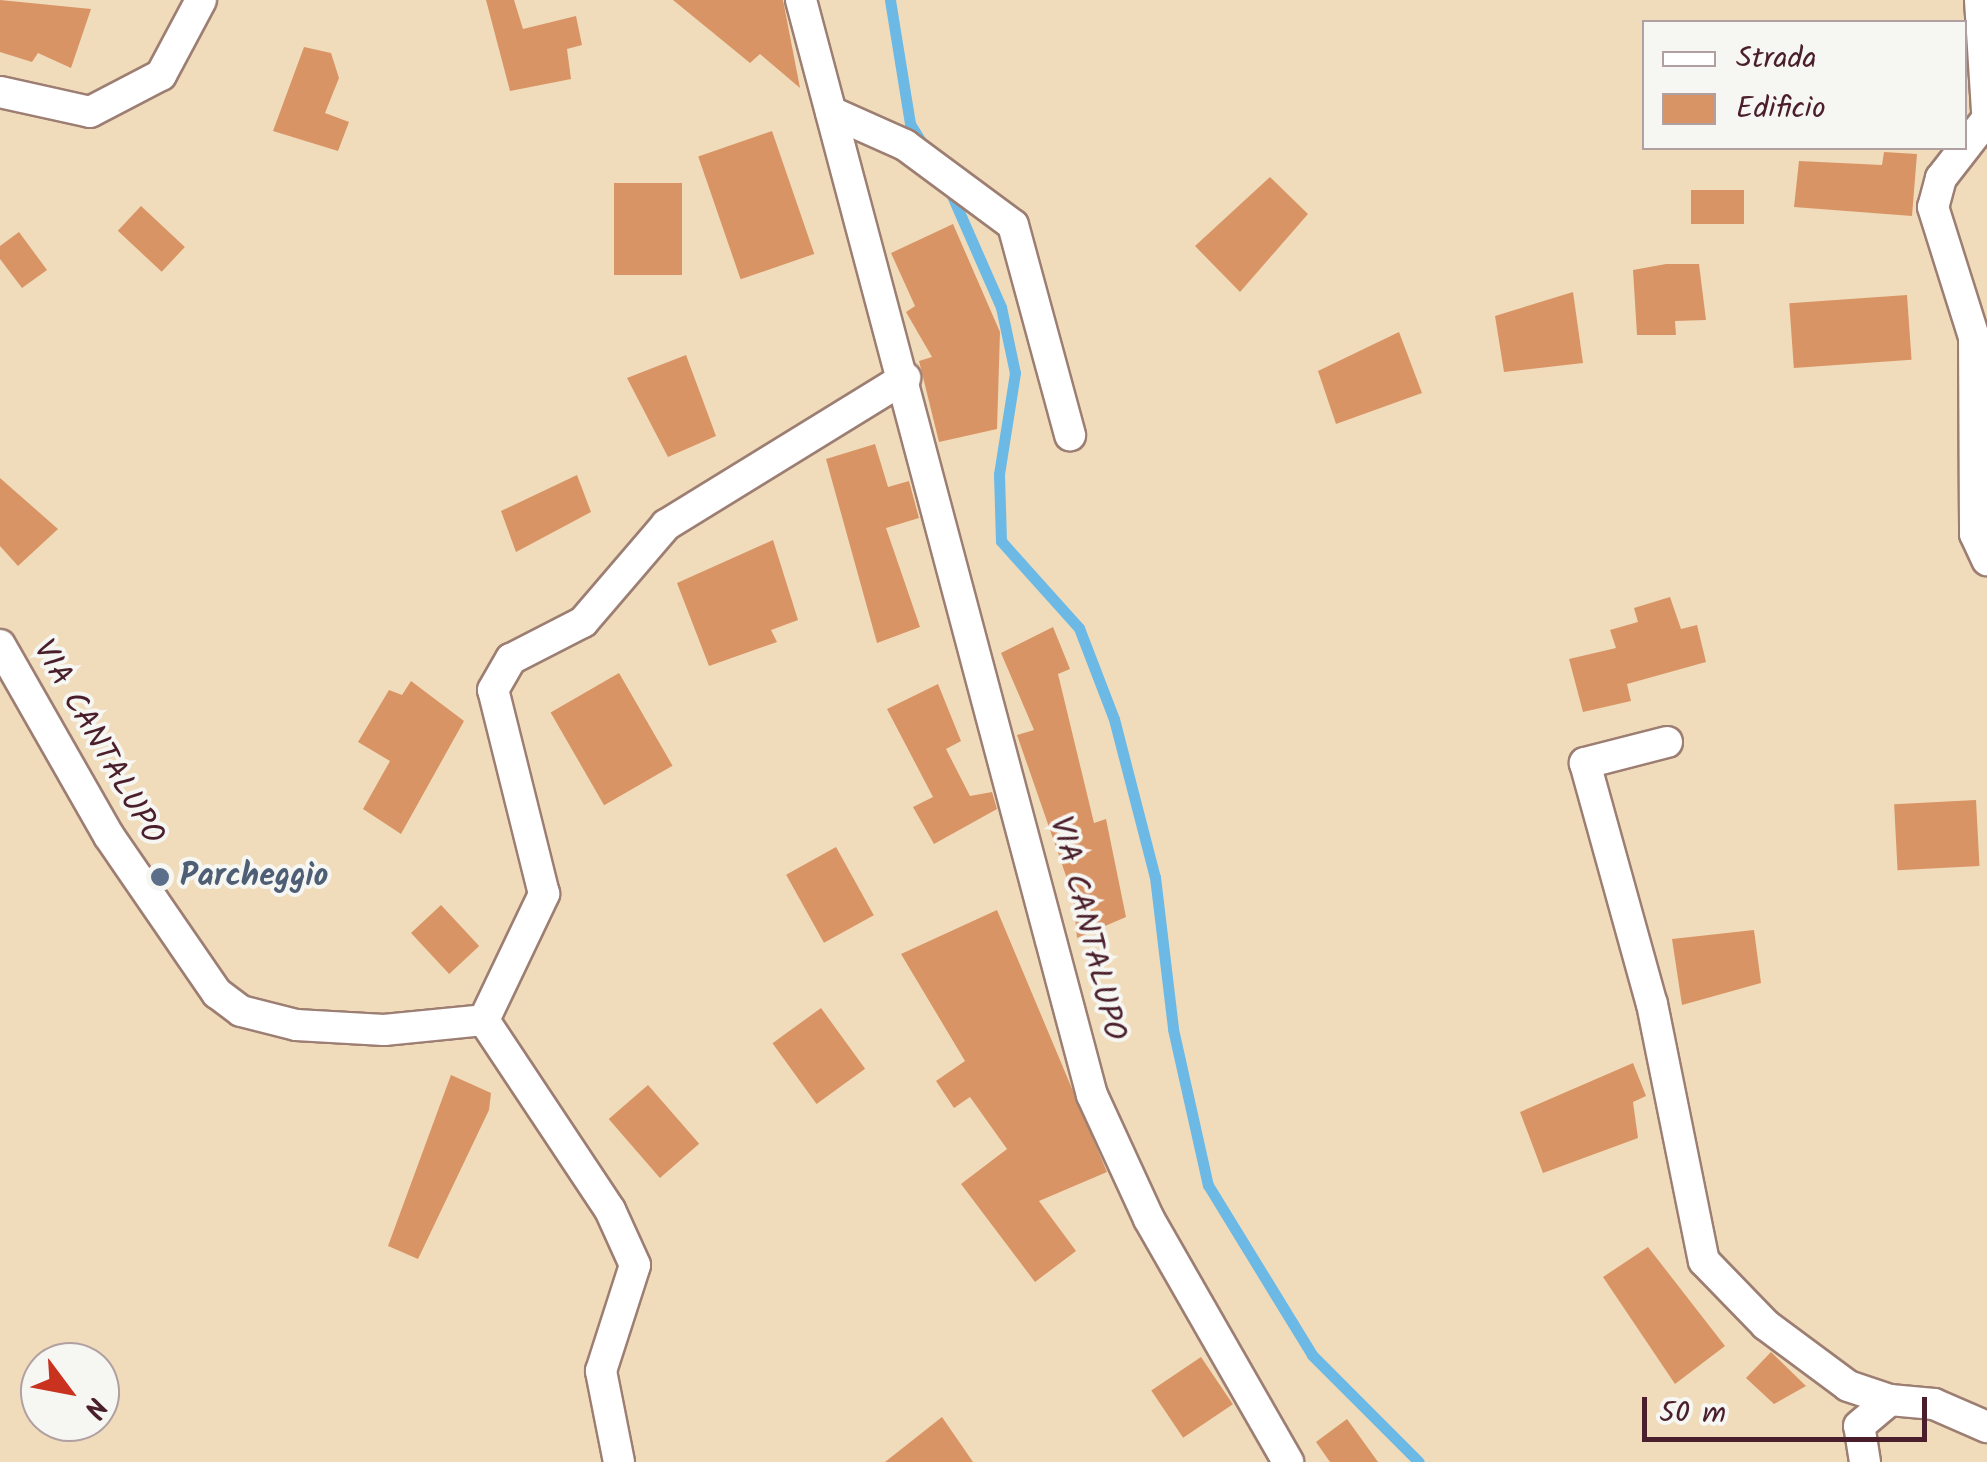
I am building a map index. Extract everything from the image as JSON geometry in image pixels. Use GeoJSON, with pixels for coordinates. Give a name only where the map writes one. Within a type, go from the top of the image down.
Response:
{"type":"FeatureCollection","features":[{"type":"Feature","properties":{"kind":"street"},"geometry":{"type":"LineString","coordinates":[[0,92],[90,112],[161,75],[200,0]]}},
{"type":"Feature","properties":{"kind":"street","name":"VIA CANTALUPO"},"geometry":{"type":"LineString","coordinates":[[801,0],[905,378],[1092,1096],[1149,1219],[1288,1462]]}},
{"type":"Feature","properties":{"kind":"street"},"geometry":{"type":"LineString","coordinates":[[1980,0],[1987,111]]}},
{"type":"Feature","properties":{"kind":"street"},"geometry":{"type":"LineString","coordinates":[[831,112],[905,145],[1013,225],[1070,436]]}},
{"type":"Feature","properties":{"kind":"street"},"geometry":{"type":"LineString","coordinates":[[1967,145],[1987,119]]}},
{"type":"Feature","properties":{"kind":"street"},"geometry":{"type":"LineString","coordinates":[[1963,150],[1941,178],[1933,208],[1974,337],[1976,534],[1987,560]]}},
{"type":"Feature","properties":{"kind":"street"},"geometry":{"type":"LineString","coordinates":[[619,1462],[601,1370],[635,1265],[610,1210],[484,1020],[544,894],[493,714],[503,668],[583,622],[666,526],[905,378]]}},
{"type":"Feature","properties":{"kind":"street","name":"VIA CANTALUPO"},"geometry":{"type":"LineString","coordinates":[[0,645],[109,836],[217,993],[241,1011],[296,1025],[384,1030],[484,1020]]}},
{"type":"Feature","properties":{"kind":"street"},"geometry":{"type":"LineString","coordinates":[[1667,742],[1585,763],[1652,1004],[1704,1261],[1766,1326],[1848,1386],[1890,1400],[1934,1404],[1987,1428]]}},
{"type":"Feature","properties":{"kind":"street"},"geometry":{"type":"LineString","coordinates":[[1866,1462],[1860,1426],[1890,1400]]}},
{"type":"Feature","properties":{"kind":"building"},"geometry":{"type":"Polygon","coordinates":[[[0,0],[91,9],[71,68],[38,53],[32,62],[0,52],[0,0]]]}},
{"type":"Feature","properties":{"kind":"building"},"geometry":{"type":"Polygon","coordinates":[[[486,0],[514,0],[523,29],[576,16],[582,45],[567,49],[571,79],[510,91],[486,0]]]}},
{"type":"Feature","properties":{"kind":"building"},"geometry":{"type":"Polygon","coordinates":[[[673,0],[783,0],[800,88],[760,54],[750,63],[673,0]]]}},
{"type":"Feature","properties":{"kind":"building"},"geometry":{"type":"Polygon","coordinates":[[[304,47],[331,53],[339,78],[325,113],[349,122],[338,151],[273,131],[304,47]]]}},
{"type":"Feature","properties":{"kind":"building"},"geometry":{"type":"Polygon","coordinates":[[[772,131],[814,254],[741,279],[698,156],[772,131]]]}},
{"type":"Feature","properties":{"kind":"building"},"geometry":{"type":"Polygon","coordinates":[[[1884,152],[1917,154],[1912,216],[1794,207],[1799,161],[1882,165],[1884,152]]]}},
{"type":"Feature","properties":{"kind":"building"},"geometry":{"type":"Polygon","coordinates":[[[1270,177],[1308,214],[1240,292],[1195,246],[1270,177]]]}},
{"type":"Feature","properties":{"kind":"building"},"geometry":{"type":"Polygon","coordinates":[[[614,183],[682,183],[682,275],[614,275],[614,183]]]}},
{"type":"Feature","properties":{"kind":"building"},"geometry":{"type":"Polygon","coordinates":[[[1691,190],[1744,190],[1744,224],[1691,224],[1691,190]]]}},
{"type":"Feature","properties":{"kind":"building"},"geometry":{"type":"Polygon","coordinates":[[[141,206],[185,247],[162,272],[118,231],[141,206]]]}},
{"type":"Feature","properties":{"kind":"building"},"geometry":{"type":"Polygon","coordinates":[[[953,224],[1000,332],[997,429],[939,442],[919,361],[932,357],[906,312],[915,306],[891,253],[953,224]]]}},
{"type":"Feature","properties":{"kind":"building"},"geometry":{"type":"Polygon","coordinates":[[[19,232],[47,270],[22,288],[0,259],[0,246],[19,232]]]}},
{"type":"Feature","properties":{"kind":"building"},"geometry":{"type":"Polygon","coordinates":[[[1699,264],[1706,320],[1675,321],[1676,335],[1637,335],[1633,270],[1699,264]]]}},
{"type":"Feature","properties":{"kind":"building"},"geometry":{"type":"Polygon","coordinates":[[[1573,292],[1583,363],[1504,372],[1495,316],[1573,292]]]}},
{"type":"Feature","properties":{"kind":"building"},"geometry":{"type":"Polygon","coordinates":[[[1907,295],[1912,360],[1794,368],[1789,303],[1907,295]]]}},
{"type":"Feature","properties":{"kind":"building"},"geometry":{"type":"Polygon","coordinates":[[[1399,332],[1422,393],[1336,424],[1318,371],[1399,332]]]}},
{"type":"Feature","properties":{"kind":"building"},"geometry":{"type":"Polygon","coordinates":[[[686,355],[716,436],[668,457],[627,378],[686,355]]]}},
{"type":"Feature","properties":{"kind":"building"},"geometry":{"type":"Polygon","coordinates":[[[875,444],[888,487],[909,481],[919,518],[886,528],[920,627],[877,643],[826,459],[875,444]]]}},
{"type":"Feature","properties":{"kind":"building"},"geometry":{"type":"Polygon","coordinates":[[[577,475],[591,512],[516,552],[501,511],[577,475]]]}},
{"type":"Feature","properties":{"kind":"building"},"geometry":{"type":"Polygon","coordinates":[[[0,478],[58,529],[18,566],[0,546],[0,478]]]}},
{"type":"Feature","properties":{"kind":"building"},"geometry":{"type":"Polygon","coordinates":[[[773,540],[798,620],[771,630],[777,642],[709,666],[677,583],[773,540]]]}},
{"type":"Feature","properties":{"kind":"building"},"geometry":{"type":"Polygon","coordinates":[[[1670,597],[1681,629],[1697,625],[1706,662],[1627,684],[1631,701],[1583,712],[1569,659],[1616,648],[1610,630],[1638,622],[1634,608],[1670,597]]]}},
{"type":"Feature","properties":{"kind":"building"},"geometry":{"type":"Polygon","coordinates":[[[1053,627],[1070,669],[1058,674],[1094,823],[1106,819],[1126,917],[1077,938],[1073,896],[1017,735],[1034,730],[1001,653],[1053,627]]]}},
{"type":"Feature","properties":{"kind":"building"},"geometry":{"type":"Polygon","coordinates":[[[619,673],[672,766],[604,805],[551,712],[619,673]]]}},
{"type":"Feature","properties":{"kind":"building"},"geometry":{"type":"Polygon","coordinates":[[[411,681],[464,721],[401,834],[363,809],[390,761],[358,742],[389,690],[402,695],[411,681]]]}},
{"type":"Feature","properties":{"kind":"building"},"geometry":{"type":"Polygon","coordinates":[[[938,684],[961,741],[946,749],[970,796],[992,792],[997,809],[934,844],[913,807],[933,797],[887,709],[938,684]]]}},
{"type":"Feature","properties":{"kind":"building"},"geometry":{"type":"Polygon","coordinates":[[[1976,800],[1979,866],[1898,870],[1894,804],[1976,800]]]}},
{"type":"Feature","properties":{"kind":"building"},"geometry":{"type":"Polygon","coordinates":[[[836,847],[874,915],[824,943],[786,875],[836,847]]]}},
{"type":"Feature","properties":{"kind":"building"},"geometry":{"type":"Polygon","coordinates":[[[441,905],[479,946],[449,974],[411,933],[441,905]]]}},
{"type":"Feature","properties":{"kind":"building"},"geometry":{"type":"Polygon","coordinates":[[[997,910],[1107,1172],[1039,1201],[1076,1251],[1035,1282],[961,1184],[1007,1149],[970,1097],[954,1108],[936,1081],[965,1061],[901,954],[997,910]]]}},
{"type":"Feature","properties":{"kind":"building"},"geometry":{"type":"Polygon","coordinates":[[[1754,930],[1761,983],[1682,1005],[1672,939],[1754,930]]]}},
{"type":"Feature","properties":{"kind":"building"},"geometry":{"type":"Polygon","coordinates":[[[821,1008],[865,1069],[817,1104],[772,1043],[821,1008]]]}},
{"type":"Feature","properties":{"kind":"building"},"geometry":{"type":"Polygon","coordinates":[[[1633,1063],[1646,1096],[1633,1102],[1638,1138],[1543,1173],[1520,1112],[1633,1063]]]}},
{"type":"Feature","properties":{"kind":"building"},"geometry":{"type":"Polygon","coordinates":[[[451,1075],[491,1093],[489,1110],[418,1259],[388,1246],[451,1075]]]}},
{"type":"Feature","properties":{"kind":"building"},"geometry":{"type":"Polygon","coordinates":[[[648,1085],[699,1144],[660,1178],[609,1119],[648,1085]]]}},
{"type":"Feature","properties":{"kind":"building"},"geometry":{"type":"Polygon","coordinates":[[[1648,1247],[1725,1346],[1675,1384],[1603,1277],[1648,1247]]]}},
{"type":"Feature","properties":{"kind":"building"},"geometry":{"type":"Polygon","coordinates":[[[1771,1352],[1806,1386],[1774,1404],[1746,1378],[1771,1352]]]}},
{"type":"Feature","properties":{"kind":"building"},"geometry":{"type":"Polygon","coordinates":[[[1201,1357],[1233,1404],[1183,1438],[1151,1391],[1201,1357]]]}},
{"type":"Feature","properties":{"kind":"building"},"geometry":{"type":"Polygon","coordinates":[[[942,1417],[973,1462],[885,1462],[942,1417]]]}},
{"type":"Feature","properties":{"kind":"building"},"geometry":{"type":"Polygon","coordinates":[[[1347,1419],[1378,1462],[1330,1462],[1316,1442],[1347,1419]]]}},
{"type":"Feature","properties":{"kind":"waterway"},"geometry":{"type":"LineString","coordinates":[[890,0],[910,124],[923,145]]}},
{"type":"Feature","properties":{"kind":"waterway"},"geometry":{"type":"LineString","coordinates":[[950,191],[1001,307],[1015,373],[999,474],[1001,541],[1079,628],[1114,719],[1155,877],[1173,1029],[1208,1185],[1312,1355],[1419,1462]]}},
{"type":"Feature","properties":{"kind":"place","name":"Parcheggio"},"geometry":{"type":"Point","coordinates":[160,877]}}]}
